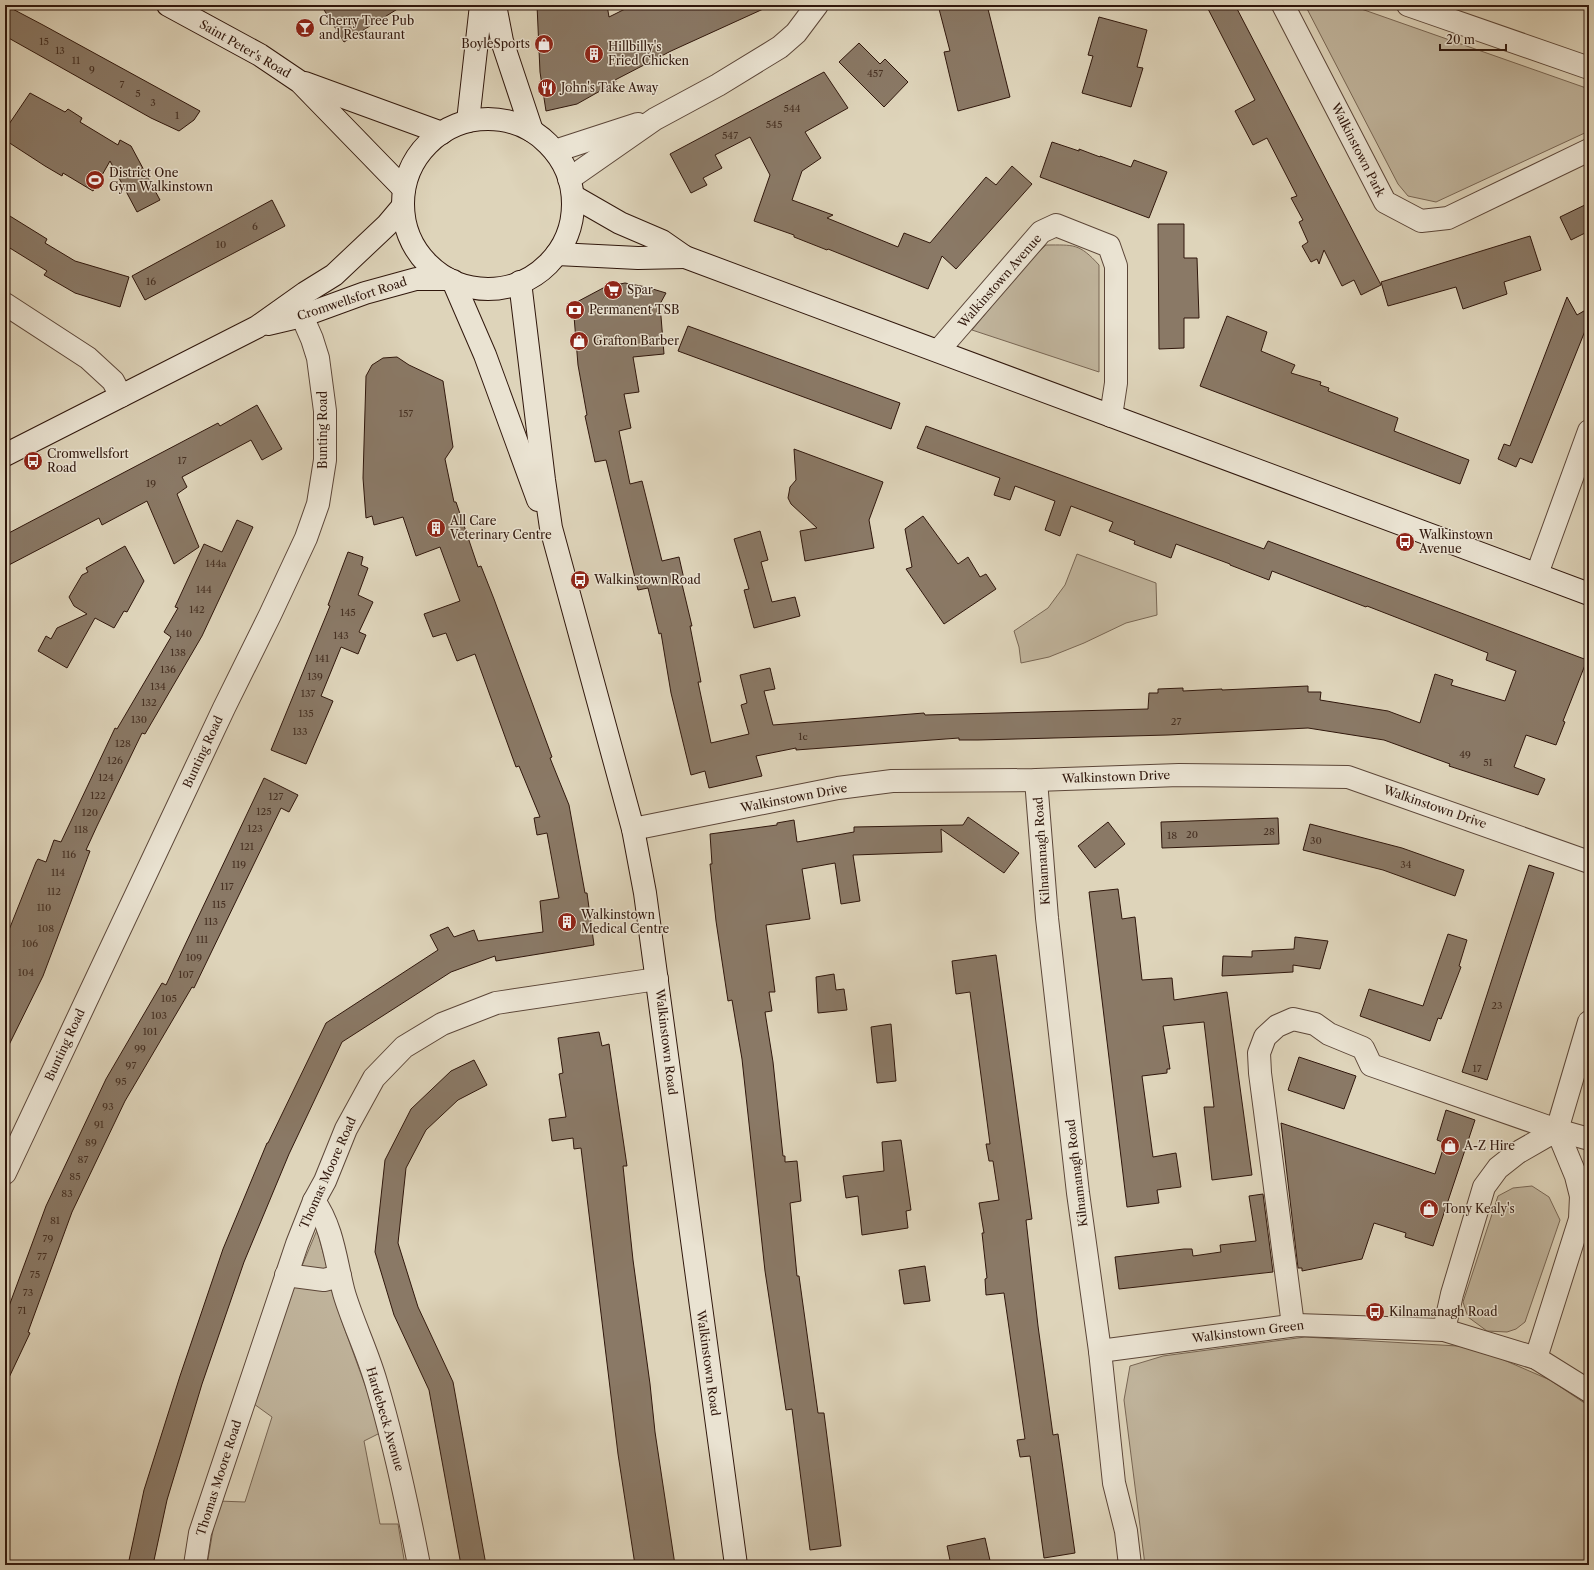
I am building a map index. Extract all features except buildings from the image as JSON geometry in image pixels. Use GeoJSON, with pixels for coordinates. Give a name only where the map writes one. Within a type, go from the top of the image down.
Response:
{"type":"FeatureCollection","features":[{"type":"Feature","properties":{"kind":"street","name":"Saint Peter's Road"},"geometry":{"type":"LineString","coordinates":[[168,5],[254,51],[300,82],[404,198]]}},
{"type":"Feature","properties":{"kind":"street"},"geometry":{"type":"LineString","coordinates":[[468,121],[481,5]]}},
{"type":"Feature","properties":{"kind":"street"},"geometry":{"type":"LineString","coordinates":[[495,5],[502,41],[532,131]]}},
{"type":"Feature","properties":{"kind":"street"},"geometry":{"type":"LineString","coordinates":[[571,187],[655,119],[732,77],[780,47],[796,33],[818,5]]}},
{"type":"Feature","properties":{"kind":"street","name":"Walkinstown Park"},"geometry":{"type":"LineString","coordinates":[[1283,5],[1385,202],[1420,221],[1448,218],[1589,150]]}},
{"type":"Feature","properties":{"kind":"street"},"geometry":{"type":"LineString","coordinates":[[1408,5],[1589,68]]}},
{"type":"Feature","properties":{"kind":"street","name":"Saint Peter's Road"},"geometry":{"type":"LineString","coordinates":[[300,82],[442,133]]}},
{"type":"Feature","properties":{"kind":"street"},"geometry":{"type":"LineString","coordinates":[[490,118],[512,122],[532,131],[555,151],[571,187],[572,216],[569,229],[557,254],[540,271],[520,282],[500,288],[480,288],[450,280],[430,266],[416,249],[407,228],[404,198],[411,167],[424,148],[442,133],[468,121],[490,118]]}},
{"type":"Feature","properties":{"kind":"street"},"geometry":{"type":"LineString","coordinates":[[555,151],[655,119]]}},
{"type":"Feature","properties":{"kind":"street"},"geometry":{"type":"LineString","coordinates":[[571,187],[620,223],[662,241],[684,257],[938,350],[1589,594]]}},
{"type":"Feature","properties":{"kind":"street","name":"Cromwellsfort Road"},"geometry":{"type":"LineString","coordinates":[[5,455],[257,327],[305,293],[334,275],[387,225],[404,198]]}},
{"type":"Feature","properties":{"kind":"street","name":"Walkinstown Avenue"},"geometry":{"type":"LineString","coordinates":[[938,350],[1041,232],[1056,225],[1085,236],[1109,246],[1116,266],[1116,383],[1111,416]]}},
{"type":"Feature","properties":{"kind":"street"},"geometry":{"type":"LineString","coordinates":[[557,254],[638,258],[684,257]]}},
{"type":"Feature","properties":{"kind":"street","name":"Cromwellsfort Road"},"geometry":{"type":"LineString","coordinates":[[257,327],[302,316],[365,293],[416,279],[450,280]]}},
{"type":"Feature","properties":{"kind":"street","name":"Walkinstown Road"},"geometry":{"type":"LineString","coordinates":[[450,280],[485,355],[526,471],[552,528]]}},
{"type":"Feature","properties":{"kind":"street","name":"Walkinstown Road"},"geometry":{"type":"LineString","coordinates":[[520,282],[543,472],[552,528],[633,829],[645,892],[736,1565]]}},
{"type":"Feature","properties":{"kind":"street"},"geometry":{"type":"LineString","coordinates":[[5,304],[88,358],[113,381],[121,396]]}},
{"type":"Feature","properties":{"kind":"street","name":"Bunting Road"},"geometry":{"type":"LineString","coordinates":[[5,1173],[224,708],[270,615],[306,538],[318,504],[326,460],[326,411],[318,358],[302,316]]}},
{"type":"Feature","properties":{"kind":"street"},"geometry":{"type":"LineString","coordinates":[[1538,574],[1589,431]]}},
{"type":"Feature","properties":{"kind":"street","name":"Walkinstown Drive"},"geometry":{"type":"LineString","coordinates":[[633,829],[838,788],[892,781],[1036,780],[1179,775],[1348,777],[1589,862]]}},
{"type":"Feature","properties":{"kind":"street","name":"Kilnamanagh Road"},"geometry":{"type":"LineString","coordinates":[[1036,780],[1047,918],[1078,1193],[1100,1351],[1114,1483],[1126,1531],[1130,1565]]}},
{"type":"Feature","properties":{"kind":"street","name":"Thomas Moore Road"},"geometry":{"type":"LineString","coordinates":[[195,1565],[200,1533],[286,1275],[314,1201],[325,1182],[346,1129],[374,1078],[404,1047],[442,1024],[496,1003],[657,979]]}},
{"type":"Feature","properties":{"kind":"street"},"geometry":{"type":"LineString","coordinates":[[1294,1325],[1260,1073],[1259,1053],[1265,1037],[1277,1026],[1293,1019],[1315,1024],[1329,1034],[1363,1048],[1371,1065],[1557,1130],[1589,1139]]}},
{"type":"Feature","properties":{"kind":"street"},"geometry":{"type":"LineString","coordinates":[[1536,1358],[1580,1219],[1581,1196],[1576,1176],[1557,1130],[1589,1022]]}},
{"type":"Feature","properties":{"kind":"street"},"geometry":{"type":"LineString","coordinates":[[1444,1330],[1452,1294],[1484,1187],[1498,1168],[1517,1153],[1557,1130]]}},
{"type":"Feature","properties":{"kind":"street","name":"Hardebeck Avenue"},"geometry":{"type":"LineString","coordinates":[[314,1201],[321,1210],[326,1223],[344,1294],[378,1388],[402,1480],[419,1565]]}},
{"type":"Feature","properties":{"kind":"street"},"geometry":{"type":"LineString","coordinates":[[286,1275],[324,1280],[340,1276]]}},
{"type":"Feature","properties":{"kind":"street","name":"Walkinstown Green"},"geometry":{"type":"LineString","coordinates":[[1100,1351],[1294,1325],[1444,1330],[1536,1358],[1589,1391]]}},
{"type":"Feature","properties":{"kind":"shaded area"},"geometry":{"type":"Polygon","coordinates":[[[1305,5],[1350,5],[1589,89],[1589,131],[1436,202],[1408,196],[1398,184],[1305,5]]]}},
{"type":"Feature","properties":{"kind":"shaded area"},"geometry":{"type":"Polygon","coordinates":[[[1046,245],[1076,247],[1081,249],[1099,265],[1099,372],[972,330],[1025,266],[1046,245]]]}},
{"type":"Feature","properties":{"kind":"shaded area"},"geometry":{"type":"Polygon","coordinates":[[[1077,554],[1156,583],[1157,615],[1126,623],[1084,643],[1049,657],[1021,663],[1019,647],[1014,631],[1048,608],[1065,585],[1077,554]]]}},
{"type":"Feature","properties":{"kind":"shaded area"},"geometry":{"type":"Polygon","coordinates":[[[1532,1186],[1549,1197],[1560,1220],[1525,1322],[1516,1329],[1507,1332],[1487,1331],[1468,1317],[1463,1302],[1498,1196],[1513,1188],[1532,1186]]]}},
{"type":"Feature","properties":{"kind":"shaded area"},"geometry":{"type":"Polygon","coordinates":[[[317,1230],[341,1319],[382,1432],[364,1441],[380,1524],[398,1524],[405,1565],[207,1565],[218,1501],[245,1502],[272,1417],[254,1404],[284,1309],[317,1230]]]}},
{"type":"Feature","properties":{"kind":"shaded area"},"geometry":{"type":"Polygon","coordinates":[[[1305,1337],[1474,1347],[1550,1380],[1589,1406],[1589,1565],[1145,1565],[1124,1400],[1130,1366],[1163,1356],[1305,1337]]]}},
{"type":"Feature","properties":{"kind":"place","name":"Cherry Tree Pub and Restaurant"},"geometry":{"type":"Point","coordinates":[305,28]}},
{"type":"Feature","properties":{"kind":"place","name":"BoyleSports"},"geometry":{"type":"Point","coordinates":[544,44]}},
{"type":"Feature","properties":{"kind":"place","name":"Hillbilly's Fried Chicken"},"geometry":{"type":"Point","coordinates":[594,54]}},
{"type":"Feature","properties":{"kind":"place","name":"John's Take Away"},"geometry":{"type":"Point","coordinates":[547,88]}},
{"type":"Feature","properties":{"kind":"place","name":"District One Gym Walkinstown"},"geometry":{"type":"Point","coordinates":[95,180]}},
{"type":"Feature","properties":{"kind":"place","name":"Spar"},"geometry":{"type":"Point","coordinates":[613,290]}},
{"type":"Feature","properties":{"kind":"place","name":"Permanent TSB"},"geometry":{"type":"Point","coordinates":[575,310]}},
{"type":"Feature","properties":{"kind":"place","name":"Grafton Barber"},"geometry":{"type":"Point","coordinates":[579,341]}},
{"type":"Feature","properties":{"kind":"place","name":"Cromwellsfort Road"},"geometry":{"type":"Point","coordinates":[33,461]}},
{"type":"Feature","properties":{"kind":"place","name":"All Care Veterinary Centre"},"geometry":{"type":"Point","coordinates":[436,528]}},
{"type":"Feature","properties":{"kind":"place","name":"Walkinstown Avenue"},"geometry":{"type":"Point","coordinates":[1405,542]}},
{"type":"Feature","properties":{"kind":"place","name":"Walkinstown Road"},"geometry":{"type":"Point","coordinates":[580,580]}},
{"type":"Feature","properties":{"kind":"place","name":"Walkinstown Medical Centre"},"geometry":{"type":"Point","coordinates":[567,922]}},
{"type":"Feature","properties":{"kind":"place","name":"A-Z Hire"},"geometry":{"type":"Point","coordinates":[1450,1146]}},
{"type":"Feature","properties":{"kind":"place","name":"Tony Kealy's"},"geometry":{"type":"Point","coordinates":[1429,1209]}},
{"type":"Feature","properties":{"kind":"place","name":"Kilnamanagh Road"},"geometry":{"type":"Point","coordinates":[1375,1312]}}]}
